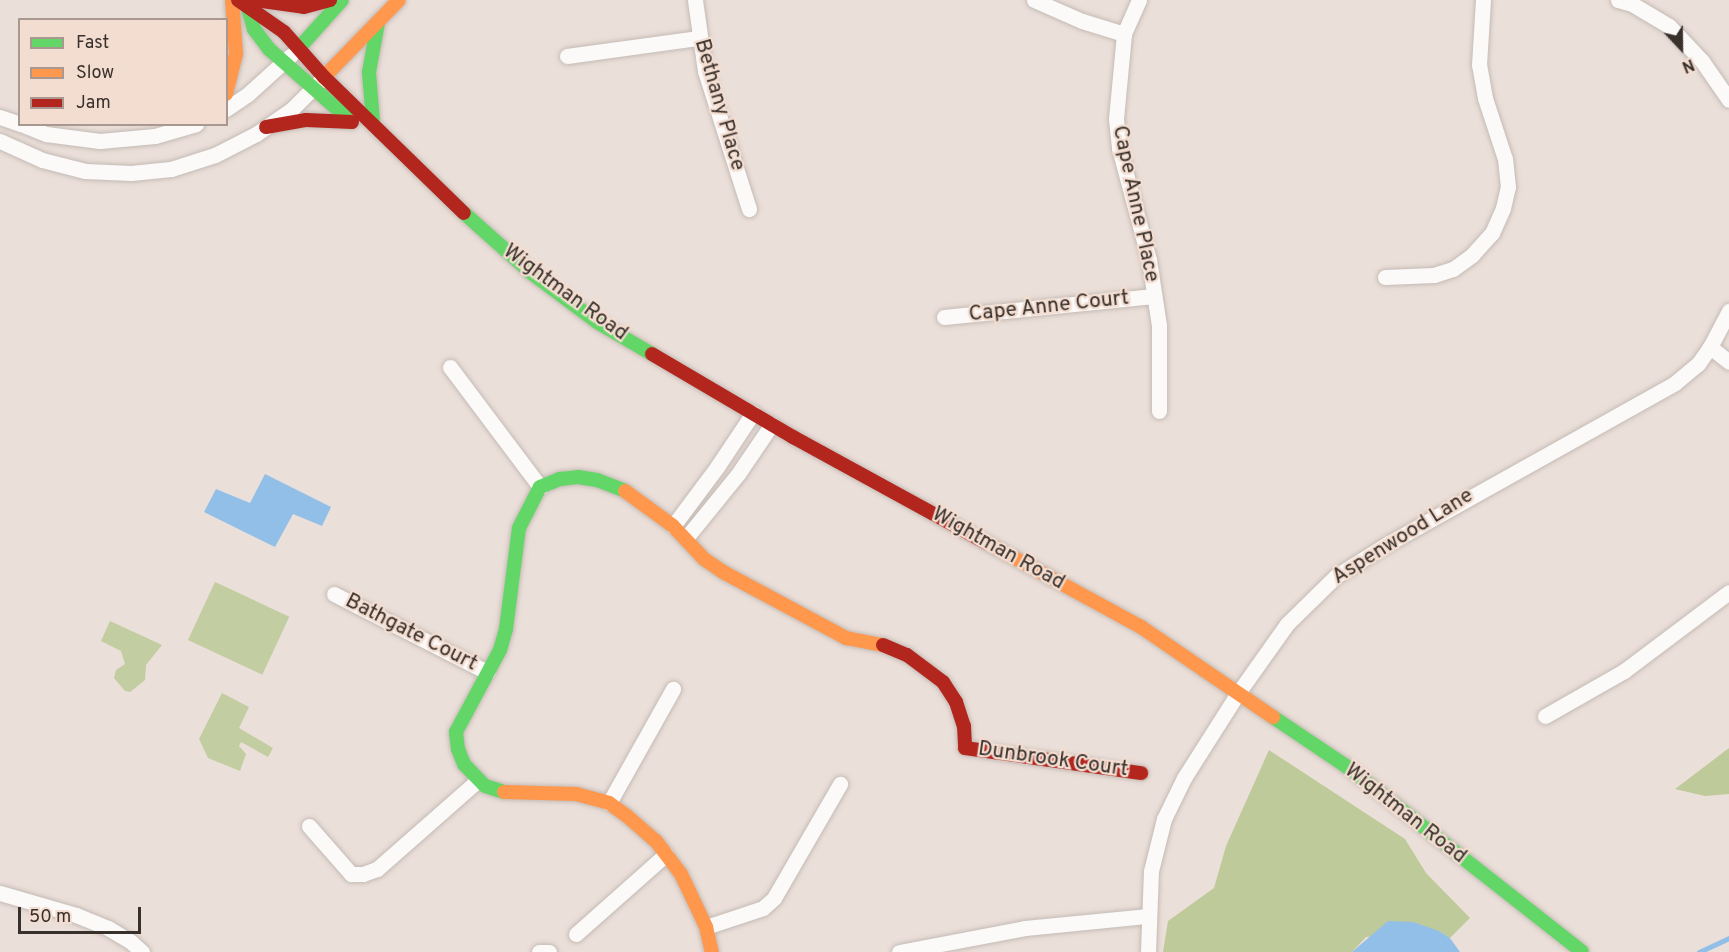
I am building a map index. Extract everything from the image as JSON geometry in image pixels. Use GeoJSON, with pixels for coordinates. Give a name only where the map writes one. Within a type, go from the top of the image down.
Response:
{"type":"FeatureCollection","features":[{"type":"Feature","properties":{"kind":"main road"},"geometry":{"type":"LineString","coordinates":[[228,89],[236,54],[232,0]]}},
{"type":"Feature","properties":{"kind":"main road"},"geometry":{"type":"LineString","coordinates":[[247,3],[304,7],[330,0]]}},
{"type":"Feature","properties":{"kind":"main road"},"geometry":{"type":"LineString","coordinates":[[299,48],[342,0]]}},
{"type":"Feature","properties":{"kind":"main road"},"geometry":{"type":"LineString","coordinates":[[324,77],[399,0]]}},
{"type":"Feature","properties":{"kind":"main road","name":"Wightman Road"},"geometry":{"type":"LineString","coordinates":[[247,3],[299,48],[324,77],[373,123],[408,161],[530,272],[597,322],[772,424],[1141,627],[1346,766],[1581,952]]}},
{"type":"Feature","properties":{"kind":"main road","name":"Wightman Road"},"geometry":{"type":"LineString","coordinates":[[247,3],[254,29],[269,49],[383,150],[408,161]]}},
{"type":"Feature","properties":{"kind":"main road"},"geometry":{"type":"LineString","coordinates":[[373,123],[369,72],[378,21]]}},
{"type":"Feature","properties":{"kind":"main road"},"geometry":{"type":"LineString","coordinates":[[266,127],[306,120],[351,122]]}},
{"type":"Feature","properties":{"kind":"main road"},"geometry":{"type":"LineString","coordinates":[[686,537],[622,489],[597,480],[578,477],[560,479],[540,488],[528,506],[519,528],[506,629],[500,650],[456,732],[458,749],[464,764],[477,781],[504,792],[576,794],[609,803],[642,828],[666,854],[690,890],[706,927],[712,952]]}},
{"type":"Feature","properties":{"kind":"main road","name":"Dunbrook Court"},"geometry":{"type":"LineString","coordinates":[[686,537],[704,559],[723,572],[826,628],[846,638],[885,645],[908,655],[926,667],[943,682],[956,702],[964,726],[965,748],[1142,773]]}},
{"type":"Feature","properties":{"kind":"street","name":"Bethany Place"},"geometry":{"type":"LineString","coordinates":[[695,0],[705,71],[748,209]]}},
{"type":"Feature","properties":{"kind":"street"},"geometry":{"type":"LineString","coordinates":[[1034,0],[1082,21],[1124,34]]}},
{"type":"Feature","properties":{"kind":"street","name":"Cape Anne Place"},"geometry":{"type":"LineString","coordinates":[[1139,0],[1124,34],[1116,119],[1119,148],[1149,260],[1155,296],[1159,325],[1159,411]]}},
{"type":"Feature","properties":{"kind":"street"},"geometry":{"type":"LineString","coordinates":[[1386,277],[1434,275],[1453,269],[1472,255],[1492,233],[1503,208],[1508,187],[1505,159],[1485,98],[1479,64],[1483,0]]}},
{"type":"Feature","properties":{"kind":"street"},"geometry":{"type":"LineString","coordinates":[[1618,0],[1632,4],[1669,26],[1702,61],[1729,100]]}},
{"type":"Feature","properties":{"kind":"street"},"geometry":{"type":"LineString","coordinates":[[567,56],[699,38]]}},
{"type":"Feature","properties":{"kind":"street"},"geometry":{"type":"LineString","coordinates":[[228,108],[248,94],[299,48]]}},
{"type":"Feature","properties":{"kind":"street"},"geometry":{"type":"LineString","coordinates":[[0,141],[42,160],[85,171],[131,172],[171,169],[215,155],[266,127],[291,110],[324,77]]}},
{"type":"Feature","properties":{"kind":"street"},"geometry":{"type":"LineString","coordinates":[[0,117],[18,123]]}},
{"type":"Feature","properties":{"kind":"street"},"geometry":{"type":"LineString","coordinates":[[25,126],[46,134],[100,141],[155,136],[189,126]]}},
{"type":"Feature","properties":{"kind":"street","name":"Cape Anne Court"},"geometry":{"type":"LineString","coordinates":[[944,318],[1155,296]]}},
{"type":"Feature","properties":{"kind":"street","name":"Aspenwood Lane"},"geometry":{"type":"LineString","coordinates":[[1148,952],[1151,871],[1164,819],[1184,778],[1238,693],[1287,624],[1336,576],[1444,509],[1675,383],[1698,364],[1729,311]]}},
{"type":"Feature","properties":{"kind":"street"},"geometry":{"type":"LineString","coordinates":[[1710,347],[1729,362]]}},
{"type":"Feature","properties":{"kind":"street"},"geometry":{"type":"LineString","coordinates":[[450,367],[540,488]]}},
{"type":"Feature","properties":{"kind":"street"},"geometry":{"type":"LineString","coordinates":[[673,526],[717,467],[753,413]]}},
{"type":"Feature","properties":{"kind":"street"},"geometry":{"type":"LineString","coordinates":[[686,537],[738,474],[772,424]]}},
{"type":"Feature","properties":{"kind":"street"},"geometry":{"type":"LineString","coordinates":[[1545,716],[1624,671],[1729,592]]}},
{"type":"Feature","properties":{"kind":"street","name":"Bathgate Court"},"geometry":{"type":"LineString","coordinates":[[334,594],[488,672]]}},
{"type":"Feature","properties":{"kind":"street"},"geometry":{"type":"LineString","coordinates":[[609,803],[673,688]]}},
{"type":"Feature","properties":{"kind":"street"},"geometry":{"type":"LineString","coordinates":[[309,826],[351,873],[363,874],[377,869],[477,781]]}},
{"type":"Feature","properties":{"kind":"street"},"geometry":{"type":"LineString","coordinates":[[706,927],[763,908],[774,898],[840,784]]}},
{"type":"Feature","properties":{"kind":"street"},"geometry":{"type":"LineString","coordinates":[[576,934],[666,854]]}},
{"type":"Feature","properties":{"kind":"street"},"geometry":{"type":"LineString","coordinates":[[0,893],[76,915],[108,928],[131,942],[142,952]]}},
{"type":"Feature","properties":{"kind":"street"},"geometry":{"type":"LineString","coordinates":[[899,952],[1025,928],[1148,916]]}},
{"type":"Feature","properties":{"kind":"street"},"geometry":{"type":"LineString","coordinates":[[539,952],[549,952]]}},
{"type":"Feature","properties":{"kind":"green space"},"geometry":{"type":"Polygon","coordinates":[[[215,582],[289,617],[262,675],[188,640],[215,582]]]}},
{"type":"Feature","properties":{"kind":"green space"},"geometry":{"type":"Polygon","coordinates":[[[110,621],[162,645],[146,665],[145,680],[130,692],[125,691],[114,678],[116,670],[125,664],[121,651],[101,641],[110,621]]]}},
{"type":"Feature","properties":{"kind":"green space"},"geometry":{"type":"Polygon","coordinates":[[[222,693],[249,707],[239,728],[273,748],[268,757],[241,742],[239,746],[246,754],[240,771],[208,758],[199,739],[222,693]]]}},
{"type":"Feature","properties":{"kind":"green space"},"geometry":{"type":"Polygon","coordinates":[[[1729,748],[1729,794],[1705,796],[1675,789],[1729,748]]]}},
{"type":"Feature","properties":{"kind":"green space"},"geometry":{"type":"Polygon","coordinates":[[[1269,750],[1405,839],[1426,873],[1470,918],[1450,938],[1439,931],[1366,937],[1352,952],[1163,952],[1168,921],[1214,888],[1226,846],[1269,750]]]}},
{"type":"Feature","properties":{"kind":"water"},"geometry":{"type":"Polygon","coordinates":[[[265,474],[331,507],[322,526],[293,514],[275,547],[204,512],[216,489],[250,503],[265,474]]]}},
{"type":"Feature","properties":{"kind":"water"},"geometry":{"type":"Polygon","coordinates":[[[1388,921],[1413,922],[1439,931],[1450,938],[1460,952],[1352,952],[1388,921]]]}},
{"type":"Feature","properties":{"kind":"waterway"},"geometry":{"type":"LineString","coordinates":[[1699,952],[1729,938]]}},
{"type":"Feature","properties":{"kind":"traffic: fast"},"geometry":{"type":"LineString","coordinates":[[299,48],[342,0]]}},
{"type":"Feature","properties":{"kind":"traffic: fast"},"geometry":{"type":"LineString","coordinates":[[248,8],[254,29],[269,49],[346,117]]}},
{"type":"Feature","properties":{"kind":"traffic: fast"},"geometry":{"type":"LineString","coordinates":[[373,122],[369,72],[378,23]]}},
{"type":"Feature","properties":{"kind":"traffic: fast"},"geometry":{"type":"LineString","coordinates":[[464,213],[530,272],[597,322],[652,354]]}},
{"type":"Feature","properties":{"kind":"traffic: fast"},"geometry":{"type":"LineString","coordinates":[[504,792],[485,786],[464,764],[458,749],[456,732],[500,650],[506,629],[519,528],[540,487],[560,479],[578,477],[597,480],[625,491]]}},
{"type":"Feature","properties":{"kind":"traffic: fast"},"geometry":{"type":"LineString","coordinates":[[1273,717],[1346,766],[1582,952]]}},
{"type":"Feature","properties":{"kind":"traffic: slow"},"geometry":{"type":"LineString","coordinates":[[228,86],[236,54],[232,0]]}},
{"type":"Feature","properties":{"kind":"traffic: slow"},"geometry":{"type":"LineString","coordinates":[[324,77],[399,0]]}},
{"type":"Feature","properties":{"kind":"traffic: slow"},"geometry":{"type":"LineString","coordinates":[[625,491],[673,526],[704,559],[723,572],[846,638],[883,645]]}},
{"type":"Feature","properties":{"kind":"traffic: slow"},"geometry":{"type":"LineString","coordinates":[[987,543],[1141,627],[1273,717]]}},
{"type":"Feature","properties":{"kind":"traffic: slow"},"geometry":{"type":"LineString","coordinates":[[504,792],[576,794],[609,803],[627,816],[656,841],[681,874],[706,927],[712,952]]}},
{"type":"Feature","properties":{"kind":"traffic: jam"},"geometry":{"type":"LineString","coordinates":[[238,0],[284,32],[324,77],[464,213]]}},
{"type":"Feature","properties":{"kind":"traffic: jam"},"geometry":{"type":"LineString","coordinates":[[255,0],[304,7],[330,0]]}},
{"type":"Feature","properties":{"kind":"traffic: jam"},"geometry":{"type":"LineString","coordinates":[[266,127],[306,120],[352,122]]}},
{"type":"Feature","properties":{"kind":"traffic: jam"},"geometry":{"type":"LineString","coordinates":[[652,354],[793,437],[987,543]]}},
{"type":"Feature","properties":{"kind":"traffic: jam"},"geometry":{"type":"LineString","coordinates":[[883,645],[907,655],[943,682],[956,702],[964,726],[965,748],[1141,773]]}}]}
